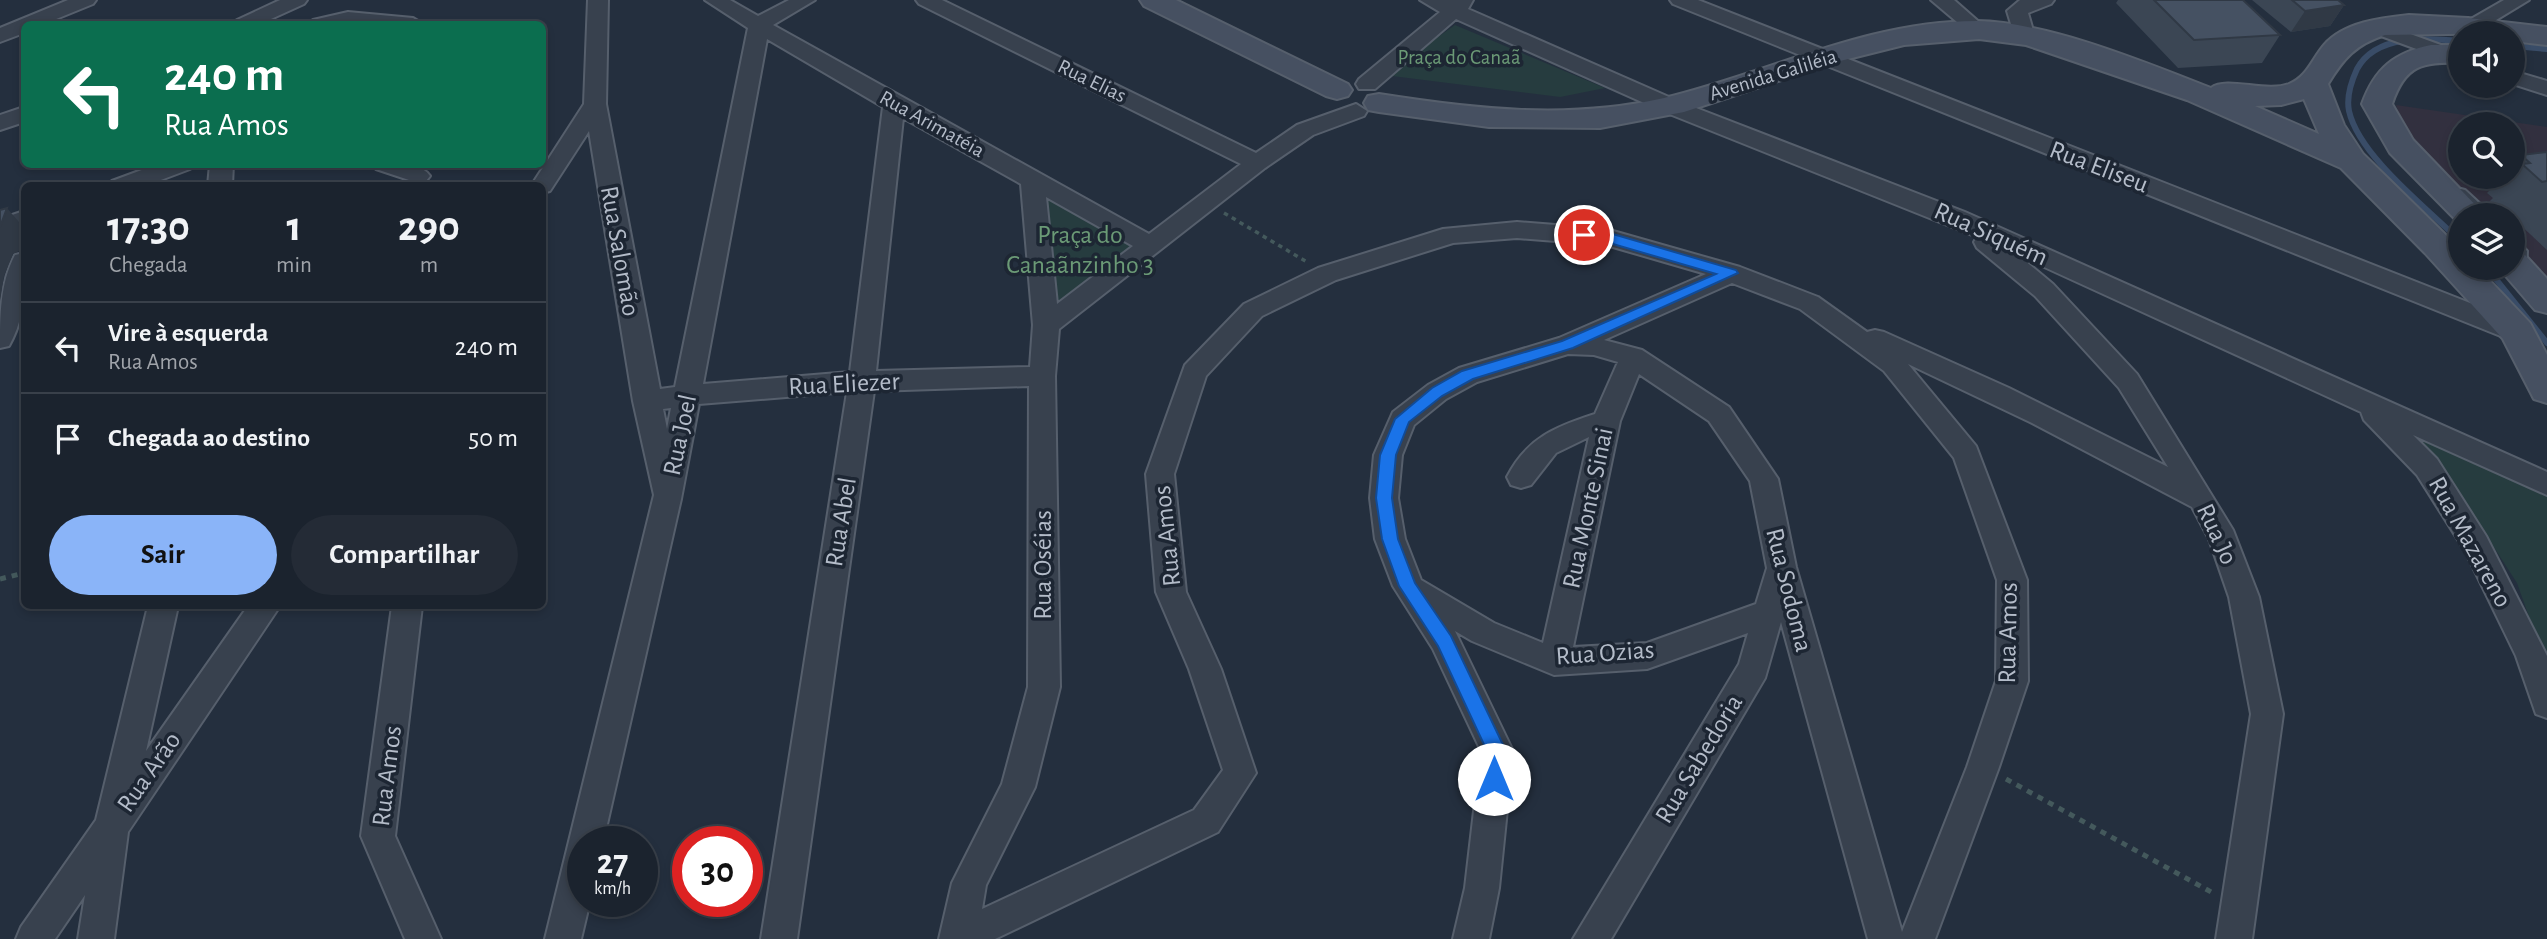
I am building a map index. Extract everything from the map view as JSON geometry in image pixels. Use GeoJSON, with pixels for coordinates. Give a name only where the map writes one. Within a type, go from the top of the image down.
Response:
{"type":"FeatureCollection","features":[{"type":"Feature","properties":{"kind":"main road","name":"Avenida Galiléia"},"geometry":{"type":"LineString","coordinates":[[1154,0],[1355,97],[1428,111],[1522,120],[1597,120],[1670,106],[1899,37],[1977,29],[2024,34],[2160,78],[2284,129],[2352,161]]}},
{"type":"Feature","properties":{"kind":"main road"},"geometry":{"type":"LineString","coordinates":[[2448,46],[2429,25],[2358,36],[2338,48],[2313,84],[2329,125],[2352,161],[2437,245],[2517,332],[2547,389]]}},
{"type":"Feature","properties":{"kind":"main road"},"geometry":{"type":"LineString","coordinates":[[2525,38],[2547,36]]}},
{"type":"Feature","properties":{"kind":"main road"},"geometry":{"type":"LineString","coordinates":[[2448,47],[2399,66],[2383,82],[2377,104],[2401,146],[2457,203]]}},
{"type":"Feature","properties":{"kind":"main road"},"geometry":{"type":"LineString","coordinates":[[2525,61],[2547,63]]}},
{"type":"Feature","properties":{"kind":"main road","name":"Avenida Galiléia"},"geometry":{"type":"LineString","coordinates":[[2160,78],[2238,96],[2267,98],[2298,94],[2313,84]]}},
{"type":"Feature","properties":{"kind":"main road"},"geometry":{"type":"LineString","coordinates":[[2267,98],[2287,111],[2291,119],[2284,129]]}},
{"type":"Feature","properties":{"kind":"main road"},"geometry":{"type":"LineString","coordinates":[[2525,271],[2547,301]]}},
{"type":"Feature","properties":{"kind":"street"},"geometry":{"type":"LineString","coordinates":[[36,21],[86,0]]}},
{"type":"Feature","properties":{"kind":"street"},"geometry":{"type":"LineString","coordinates":[[251,21],[297,0]]}},
{"type":"Feature","properties":{"kind":"street","name":"Rua Salomão"},"geometry":{"type":"LineString","coordinates":[[597,0],[595,104],[646,401],[667,499]]}},
{"type":"Feature","properties":{"kind":"street","name":"Rua Arimatéia"},"geometry":{"type":"LineString","coordinates":[[715,0],[894,104],[1150,245]]}},
{"type":"Feature","properties":{"kind":"street"},"geometry":{"type":"LineString","coordinates":[[759,24],[805,0]]}},
{"type":"Feature","properties":{"kind":"street","name":"Rua Elias"},"geometry":{"type":"LineString","coordinates":[[926,0],[1257,163]]}},
{"type":"Feature","properties":{"kind":"street","name":"Rua Siquém"},"geometry":{"type":"LineString","coordinates":[[1430,0],[1459,6],[1670,106],[1957,218],[2547,484]]}},
{"type":"Feature","properties":{"kind":"street","name":"Rua Eliseu"},"geometry":{"type":"LineString","coordinates":[[1681,0],[2517,332]]}},
{"type":"Feature","properties":{"kind":"street"},"geometry":{"type":"LineString","coordinates":[[1941,0],[1977,29]]}},
{"type":"Feature","properties":{"kind":"street"},"geometry":{"type":"LineString","coordinates":[[2024,34],[2017,11],[2031,2],[2044,0]]}},
{"type":"Feature","properties":{"kind":"street"},"geometry":{"type":"LineString","coordinates":[[2488,21],[2519,0]]}},
{"type":"Feature","properties":{"kind":"street"},"geometry":{"type":"LineString","coordinates":[[1046,326],[1257,163],[1355,97],[1459,6]]}},
{"type":"Feature","properties":{"kind":"street"},"geometry":{"type":"LineString","coordinates":[[334,21],[348,18],[380,21]]}},
{"type":"Feature","properties":{"kind":"street","name":"Rua Joel"},"geometry":{"type":"LineString","coordinates":[[590,826],[667,499],[759,24]]}},
{"type":"Feature","properties":{"kind":"street"},"geometry":{"type":"LineString","coordinates":[[0,36],[21,27]]}},
{"type":"Feature","properties":{"kind":"street"},"geometry":{"type":"LineString","coordinates":[[2386,31],[2448,47]]}},
{"type":"Feature","properties":{"kind":"street"},"geometry":{"type":"LineString","coordinates":[[2525,80],[2547,88]]}},
{"type":"Feature","properties":{"kind":"street"},"geometry":{"type":"LineString","coordinates":[[545,182],[595,104]]}},
{"type":"Feature","properties":{"kind":"street","name":"Rua Abel"},"geometry":{"type":"LineString","coordinates":[[779,939],[862,382],[894,104]]}},
{"type":"Feature","properties":{"kind":"street"},"geometry":{"type":"LineString","coordinates":[[0,123],[21,115]]}},
{"type":"Feature","properties":{"kind":"street"},"geometry":{"type":"LineString","coordinates":[[131,182],[171,168]]}},
{"type":"Feature","properties":{"kind":"street"},"geometry":{"type":"LineString","coordinates":[[397,168],[419,175]]}},
{"type":"Feature","properties":{"kind":"street","name":"Rua Oséias"},"geometry":{"type":"LineString","coordinates":[[958,938],[969,883],[1018,787],[1044,687],[1042,376],[1046,326],[1032,179]]}},
{"type":"Feature","properties":{"kind":"street","name":"Rua Jo"},"geometry":{"type":"LineString","coordinates":[[1957,218],[2044,290],[2128,381],[2202,499],[2223,538],[2244,597],[2267,714],[2241,908],[2234,939]]}},
{"type":"Feature","properties":{"kind":"street"},"geometry":{"type":"LineString","coordinates":[[0,228],[21,220]]}},
{"type":"Feature","properties":{"kind":"street","name":"Rua Amos"},"geometry":{"type":"LineString","coordinates":[[958,938],[1206,821],[1241,773],[1205,669],[1171,592],[1160,474],[1194,372],[1253,310],[1327,274],[1452,235],[1517,230],[1606,237],[1731,273],[1809,303],[1893,364],[1966,454],[2012,580],[2012,681],[1983,767],[1917,939]]}},
{"type":"Feature","properties":{"kind":"street"},"geometry":{"type":"LineString","coordinates":[[0,339],[21,271]]}},
{"type":"Feature","properties":{"kind":"street"},"geometry":{"type":"LineString","coordinates":[[1471,939],[1482,888],[1497,751],[1445,641],[1408,586],[1390,539],[1384,498],[1388,455],[1403,419],[1437,392],[1468,375],[1568,345],[1731,273]]}},
{"type":"Feature","properties":{"kind":"street","name":"Rua Amos"},"geometry":{"type":"LineString","coordinates":[[1844,327],[1952,371],[2076,430],[2202,499]]}},
{"type":"Feature","properties":{"kind":"street","name":"Rua Sodoma"},"geometry":{"type":"LineString","coordinates":[[1568,345],[1594,346],[1633,358],[1719,415],[1764,479],[1781,567],[1886,939]]}},
{"type":"Feature","properties":{"kind":"street","name":"Rua Monte Sinai"},"geometry":{"type":"LineString","coordinates":[[1555,662],[1606,421],[1633,358]]}},
{"type":"Feature","properties":{"kind":"street","name":"Rua Eliezer"},"geometry":{"type":"LineString","coordinates":[[646,401],[689,394],[862,382],[1042,376]]}},
{"type":"Feature","properties":{"kind":"street","name":"Rua Mazareno"},"geometry":{"type":"LineString","coordinates":[[2362,401],[2427,467],[2476,544],[2531,656],[2547,704]]}},
{"type":"Feature","properties":{"kind":"street"},"geometry":{"type":"LineString","coordinates":[[1521,477],[1533,455],[1559,436],[1606,421]]}},
{"type":"Feature","properties":{"kind":"street","name":"Rua Sabedoria"},"geometry":{"type":"LineString","coordinates":[[1591,939],[1754,668],[1772,611],[1781,567]]}},
{"type":"Feature","properties":{"kind":"street","name":"Rua Ozias"},"geometry":{"type":"LineString","coordinates":[[1408,586],[1483,632],[1555,662],[1647,656],[1772,611]]}},
{"type":"Feature","properties":{"kind":"street"},"geometry":{"type":"LineString","coordinates":[[96,939],[112,825],[162,609]]}},
{"type":"Feature","properties":{"kind":"street","name":"Rua Arão"},"geometry":{"type":"LineString","coordinates":[[34,939],[263,609]]}},
{"type":"Feature","properties":{"kind":"street","name":"Rua Amos"},"geometry":{"type":"LineString","coordinates":[[407,609],[378,836],[423,939]]}},
{"type":"Feature","properties":{"kind":"street"},"geometry":{"type":"LineString","coordinates":[[563,939],[568,917]]}},
{"type":"Feature","properties":{"kind":"lane"},"geometry":{"type":"LineString","coordinates":[[2433,178],[2473,203]]}},
{"type":"Feature","properties":{"kind":"path"},"geometry":{"type":"LineString","coordinates":[[1205,202],[1327,274]]}},
{"type":"Feature","properties":{"kind":"path"},"geometry":{"type":"LineString","coordinates":[[0,579],[21,574]]}},
{"type":"Feature","properties":{"kind":"path"},"geometry":{"type":"LineString","coordinates":[[1983,767],[2241,908]]}},
{"type":"Feature","properties":{"kind":"shaded area"},"geometry":{"type":"Polygon","coordinates":[[[2396,105],[2448,113],[2448,180],[2428,160],[2402,122],[2396,105]]]}},
{"type":"Feature","properties":{"kind":"shaded area"},"geometry":{"type":"Polygon","coordinates":[[[2525,124],[2547,127],[2547,280],[2525,258],[2525,203],[2470,203],[2456,189],[2525,189],[2525,124]]]}},
{"type":"Feature","properties":{"kind":"green space","name":"Praça do Canaã"},"geometry":{"type":"Polygon","coordinates":[[[1455,25],[1605,88],[1560,97],[1384,75],[1455,25]]]}},
{"type":"Feature","properties":{"kind":"green space","name":"Praça do Canaãnzinho 3"},"geometry":{"type":"Polygon","coordinates":[[[1039,188],[1142,246],[1052,314],[1039,188]]]}},
{"type":"Feature","properties":{"kind":"green space"},"geometry":{"type":"Polygon","coordinates":[[[2392,418],[2547,490],[2547,667],[2517,583],[2443,468],[2392,418]]]}},
{"type":"Feature","properties":{"kind":"building"},"geometry":{"type":"Polygon","coordinates":[[[2154,0],[2243,0],[2280,35],[2194,40],[2154,0]]]}},
{"type":"Feature","properties":{"kind":"building"},"geometry":{"type":"Polygon","coordinates":[[[2292,0],[2338,0],[2344,5],[2305,11],[2292,0]]]}},
{"type":"Feature","properties":{"kind":"building"},"geometry":{"type":"Polygon","coordinates":[[[2547,152],[2547,181],[2542,182],[2525,167],[2525,164],[2530,163],[2525,155],[2547,152]]]}},
{"type":"Feature","properties":{"kind":"building"},"geometry":{"type":"Polygon","coordinates":[[[7,208],[0,227],[0,210],[7,208]]]}},
{"type":"Feature","properties":{"kind":"waterway"},"geometry":{"type":"LineString","coordinates":[[2448,40],[2417,39],[2376,49],[2357,69],[2348,100],[2355,128],[2366,146],[2396,181],[2448,230]]}},
{"type":"Feature","properties":{"kind":"waterway"},"geometry":{"type":"LineString","coordinates":[[2525,47],[2547,49]]}},
{"type":"Feature","properties":{"kind":"waterway"},"geometry":{"type":"LineString","coordinates":[[2497,280],[2547,343]]}},
{"type":"Feature","properties":{"kind":"route"},"geometry":{"type":"LineString","coordinates":[[1494,779],[1497,751],[1445,641],[1408,586],[1390,539],[1384,498],[1388,455],[1403,419],[1437,392],[1468,375],[1568,345],[1731,273],[1606,237],[1584,235]]}}]}
